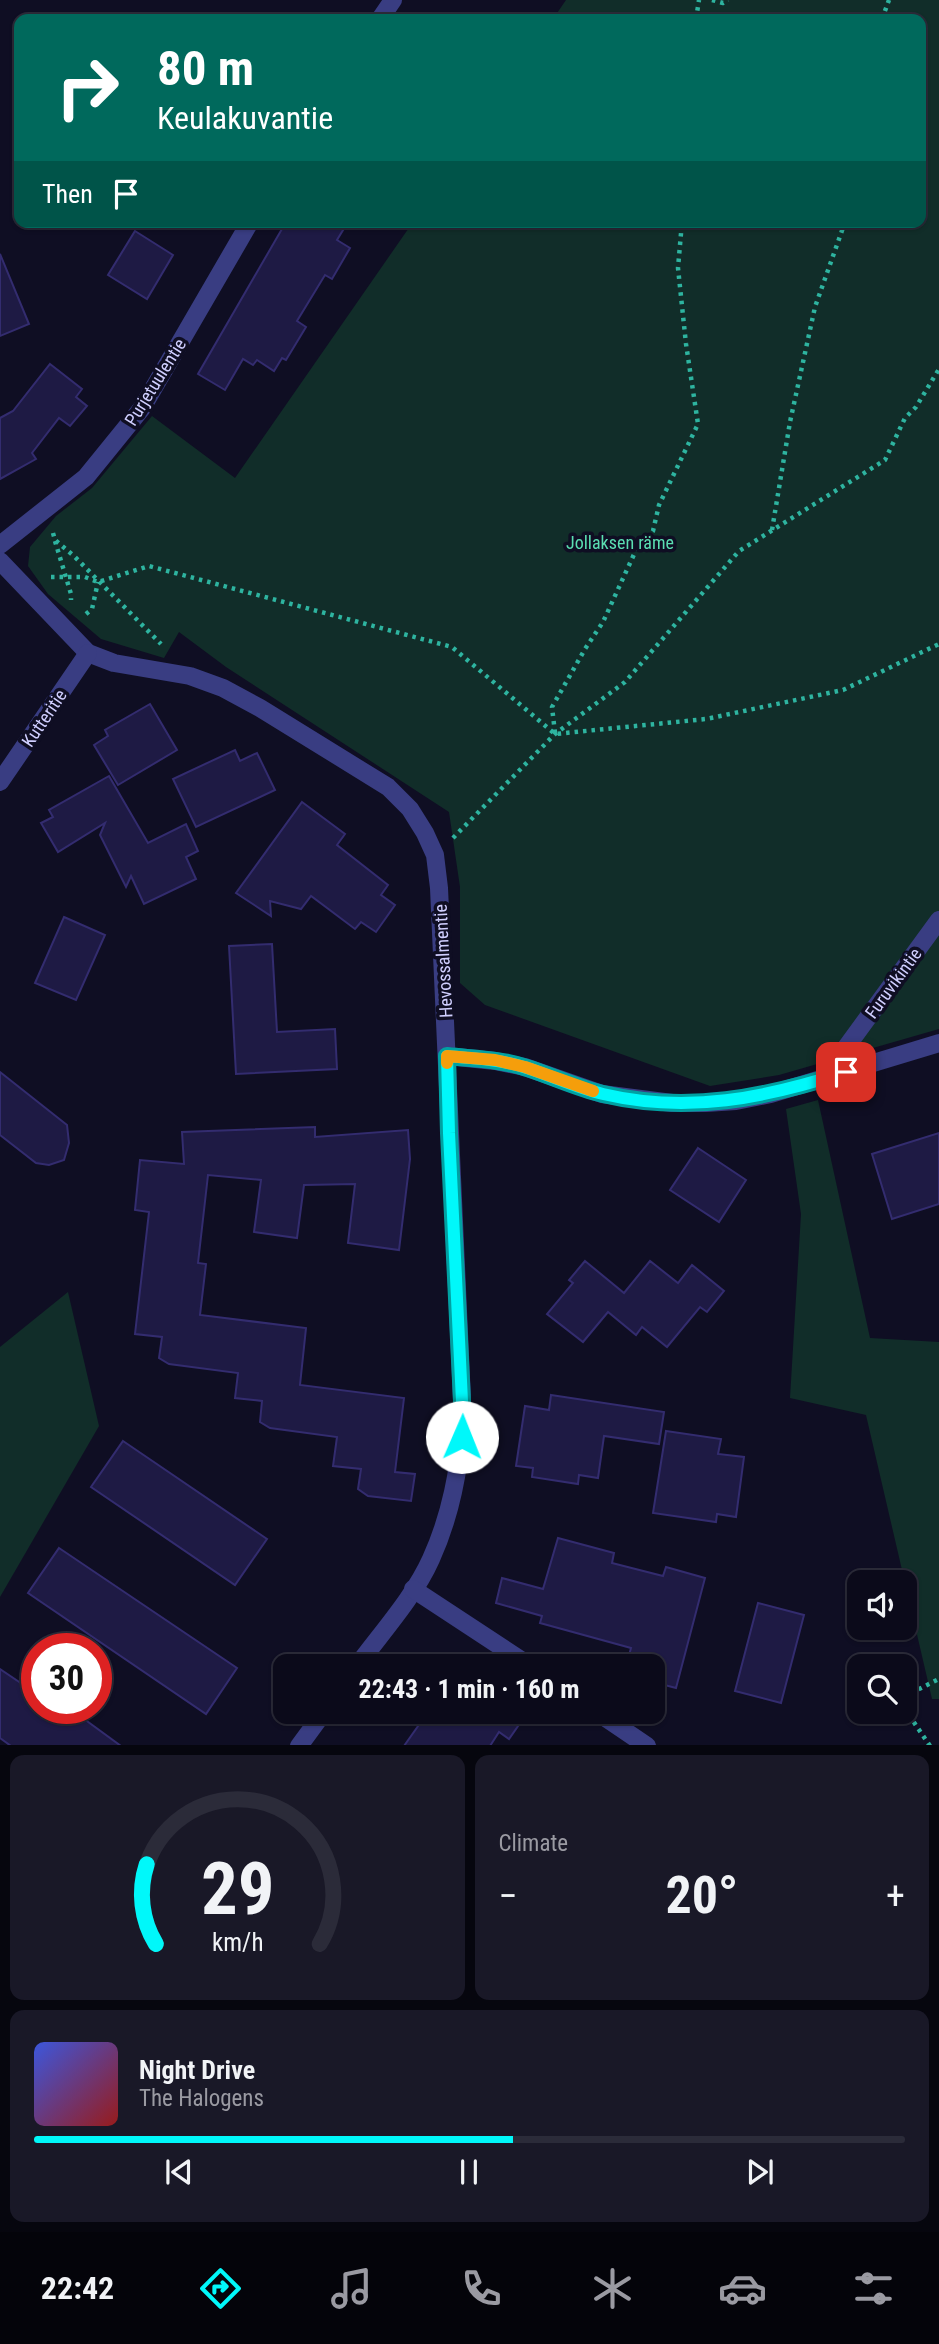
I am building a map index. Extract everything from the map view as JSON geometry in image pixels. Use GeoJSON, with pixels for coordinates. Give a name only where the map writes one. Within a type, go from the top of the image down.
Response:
{"type":"FeatureCollection","features":[{"type":"Feature","properties":{"kind":"street","name":"Purjetuulentie"},"geometry":{"type":"LineString","coordinates":[[0,545],[86,477],[142,408],[247,228]]}},
{"type":"Feature","properties":{"kind":"street"},"geometry":{"type":"LineString","coordinates":[[0,561],[88,653]]}},
{"type":"Feature","properties":{"kind":"street","name":"Hevossalmentie"},"geometry":{"type":"LineString","coordinates":[[88,653],[114,663],[190,676],[223,688],[260,708],[388,787],[410,809],[435,855],[439,888],[463,1422],[457,1480],[447,1520],[430,1561],[366,1654]]}},
{"type":"Feature","properties":{"kind":"street","name":"Kutteritie"},"geometry":{"type":"LineString","coordinates":[[0,782],[88,653]]}},
{"type":"Feature","properties":{"kind":"street","name":"Furuvikintie"},"geometry":{"type":"LineString","coordinates":[[823,1080],[939,920]]}},
{"type":"Feature","properties":{"kind":"street"},"geometry":{"type":"LineString","coordinates":[[447,1056],[495,1060],[525,1067],[603,1094],[672,1103],[736,1101],[823,1080],[939,1043]]}},
{"type":"Feature","properties":{"kind":"street"},"geometry":{"type":"LineString","coordinates":[[413,1589],[512,1654]]}},
{"type":"Feature","properties":{"kind":"street"},"geometry":{"type":"LineString","coordinates":[[299,1745],[315,1724]]}},
{"type":"Feature","properties":{"kind":"street"},"geometry":{"type":"LineString","coordinates":[[615,1724],[647,1745]]}},
{"type":"Feature","properties":{"kind":"path"},"geometry":{"type":"LineString","coordinates":[[712,0],[723,3],[728,0]]}},
{"type":"Feature","properties":{"kind":"path"},"geometry":{"type":"LineString","coordinates":[[555,734],[552,707],[603,622],[636,550],[653,531],[659,505],[698,424],[678,268],[681,228]]}},
{"type":"Feature","properties":{"kind":"path"},"geometry":{"type":"LineString","coordinates":[[772,530],[790,422],[815,307],[843,228]]}},
{"type":"Feature","properties":{"kind":"path"},"geometry":{"type":"LineString","coordinates":[[435,855],[555,734],[625,682],[739,551],[885,460],[905,418],[916,407],[939,369]]}},
{"type":"Feature","properties":{"kind":"path"},"geometry":{"type":"LineString","coordinates":[[43,511],[55,540],[71,594],[68,632]]}},
{"type":"Feature","properties":{"kind":"path"},"geometry":{"type":"LineString","coordinates":[[55,540],[74,556],[190,676]]}},
{"type":"Feature","properties":{"kind":"path"},"geometry":{"type":"LineString","coordinates":[[15,578],[66,576],[85,577],[98,582],[149,566],[452,647],[555,734],[706,719],[843,690],[939,644]]}},
{"type":"Feature","properties":{"kind":"path"},"geometry":{"type":"LineString","coordinates":[[68,632],[92,609],[98,582]]}},
{"type":"Feature","properties":{"kind":"path"},"geometry":{"type":"LineString","coordinates":[[930,1745],[909,1715],[911,1693],[939,1679]]}},
{"type":"Feature","properties":{"kind":"green space","name":"Jollaksen räme"},"geometry":{"type":"Polygon","coordinates":[[[566,0],[939,0],[939,1029],[779,1075],[710,1086],[485,1005],[460,983],[460,887],[449,812],[226,667],[179,632],[164,658],[101,639],[48,594],[28,566],[30,547],[56,516],[92,488],[152,416],[235,478],[409,228],[926,228],[926,14],[556,14],[566,0]]]}},
{"type":"Feature","properties":{"kind":"green space"},"geometry":{"type":"Polygon","coordinates":[[[818,1100],[870,1338],[939,1342],[939,1699],[932,1699],[917,1634],[917,1570],[902,1570],[866,1415],[790,1398],[801,1214],[786,1109],[818,1100]]]}},
{"type":"Feature","properties":{"kind":"green space"},"geometry":{"type":"Polygon","coordinates":[[[68,1292],[99,1426],[0,1597],[0,1347],[68,1292]]]}},
{"type":"Feature","properties":{"kind":"building"},"geometry":{"type":"Polygon","coordinates":[[[283,228],[344,228],[337,240],[350,248],[332,279],[325,275],[297,321],[306,327],[286,360],[282,358],[274,371],[257,360],[253,365],[243,359],[225,390],[198,374],[283,228]]]}},
{"type":"Feature","properties":{"kind":"building"},"geometry":{"type":"Polygon","coordinates":[[[135,231],[173,255],[147,299],[108,275],[135,231]]]}},
{"type":"Feature","properties":{"kind":"building"},"geometry":{"type":"Polygon","coordinates":[[[0,254],[29,324],[0,336],[0,254]]]}},
{"type":"Feature","properties":{"kind":"building"},"geometry":{"type":"Polygon","coordinates":[[[50,364],[82,389],[76,397],[87,406],[70,426],[59,418],[32,453],[36,459],[0,479],[0,418],[13,411],[50,364]]]}},
{"type":"Feature","properties":{"kind":"building"},"geometry":{"type":"Polygon","coordinates":[[[150,704],[177,750],[118,785],[94,745],[108,736],[105,730],[150,704]]]}},
{"type":"Feature","properties":{"kind":"building"},"geometry":{"type":"Polygon","coordinates":[[[235,750],[240,761],[257,753],[275,790],[196,827],[173,779],[235,750]]]}},
{"type":"Feature","properties":{"kind":"building"},"geometry":{"type":"Polygon","coordinates":[[[109,776],[148,843],[186,824],[198,851],[186,857],[196,879],[144,904],[131,876],[126,887],[100,835],[105,823],[58,852],[41,823],[53,817],[49,810],[109,776]]]}},
{"type":"Feature","properties":{"kind":"building"},"geometry":{"type":"Polygon","coordinates":[[[302,802],[345,834],[337,845],[388,885],[381,895],[395,905],[376,932],[361,922],[355,929],[311,896],[301,909],[270,901],[271,916],[236,893],[302,802]]]}},
{"type":"Feature","properties":{"kind":"building"},"geometry":{"type":"Polygon","coordinates":[[[64,917],[105,935],[76,1000],[35,983],[64,917]]]}},
{"type":"Feature","properties":{"kind":"building"},"geometry":{"type":"Polygon","coordinates":[[[272,944],[277,1032],[335,1029],[337,1069],[236,1074],[229,946],[272,944]]]}},
{"type":"Feature","properties":{"kind":"building"},"geometry":{"type":"Polygon","coordinates":[[[0,1072],[67,1125],[69,1143],[64,1160],[49,1165],[36,1163],[0,1135],[0,1072]]]}},
{"type":"Feature","properties":{"kind":"building"},"geometry":{"type":"Polygon","coordinates":[[[315,1127],[315,1137],[408,1130],[410,1159],[399,1250],[348,1243],[355,1184],[304,1185],[297,1238],[254,1232],[261,1180],[208,1175],[198,1263],[206,1264],[200,1315],[306,1328],[300,1385],[404,1398],[395,1472],[415,1474],[411,1501],[368,1496],[358,1489],[361,1469],[333,1466],[337,1437],[270,1428],[260,1422],[262,1401],[235,1398],[238,1373],[169,1364],[159,1358],[162,1337],[135,1334],[149,1212],[135,1210],[140,1160],[184,1164],[182,1132],[315,1127]]]}},
{"type":"Feature","properties":{"kind":"building"},"geometry":{"type":"Polygon","coordinates":[[[939,1133],[939,1204],[892,1219],[872,1154],[939,1133]]]}},
{"type":"Feature","properties":{"kind":"building"},"geometry":{"type":"Polygon","coordinates":[[[698,1148],[746,1180],[719,1222],[670,1190],[698,1148]]]}},
{"type":"Feature","properties":{"kind":"building"},"geometry":{"type":"Polygon","coordinates":[[[585,1261],[624,1293],[650,1261],[678,1283],[692,1265],[724,1291],[707,1312],[700,1307],[667,1347],[642,1327],[636,1335],[608,1312],[583,1342],[547,1314],[573,1283],[569,1280],[585,1261]]]}},
{"type":"Feature","properties":{"kind":"building"},"geometry":{"type":"Polygon","coordinates":[[[551,1395],[664,1412],[659,1444],[604,1436],[598,1478],[579,1475],[578,1484],[532,1477],[533,1468],[516,1466],[525,1406],[549,1410],[551,1395]]]}},
{"type":"Feature","properties":{"kind":"building"},"geometry":{"type":"Polygon","coordinates":[[[666,1431],[721,1439],[718,1454],[744,1457],[736,1517],[717,1514],[716,1522],[653,1513],[666,1431]]]}},
{"type":"Feature","properties":{"kind":"building"},"geometry":{"type":"Polygon","coordinates":[[[123,1441],[267,1539],[235,1585],[91,1487],[123,1441]]]}},
{"type":"Feature","properties":{"kind":"building"},"geometry":{"type":"Polygon","coordinates":[[[558,1538],[614,1553],[612,1563],[663,1576],[666,1567],[705,1578],[676,1688],[665,1685],[665,1654],[629,1654],[631,1648],[540,1623],[542,1616],[496,1603],[502,1578],[543,1589],[558,1538]]]}},
{"type":"Feature","properties":{"kind":"building"},"geometry":{"type":"Polygon","coordinates":[[[59,1548],[237,1668],[206,1714],[112,1650],[112,1633],[87,1633],[28,1593],[59,1548]]]}},
{"type":"Feature","properties":{"kind":"building"},"geometry":{"type":"Polygon","coordinates":[[[758,1603],[804,1615],[781,1703],[735,1691],[758,1603]]]}},
{"type":"Feature","properties":{"kind":"building"},"geometry":{"type":"Polygon","coordinates":[[[0,1669],[21,1683],[21,1724],[91,1724],[120,1745],[10,1745],[0,1738],[0,1669]]]}},
{"type":"Feature","properties":{"kind":"building"},"geometry":{"type":"Polygon","coordinates":[[[420,1724],[519,1724],[509,1739],[499,1732],[491,1745],[405,1745],[420,1724]]]}},
{"type":"Feature","properties":{"kind":"slow traffic"},"geometry":{"type":"LineString","coordinates":[[447,1063],[447,1056],[495,1060],[525,1067],[593,1091]]}},
{"type":"Feature","properties":{"kind":"route"},"geometry":{"type":"LineString","coordinates":[[462,1437],[447,1056],[495,1060],[525,1067],[603,1094],[672,1103],[736,1101],[771,1094],[846,1072]]}}]}
